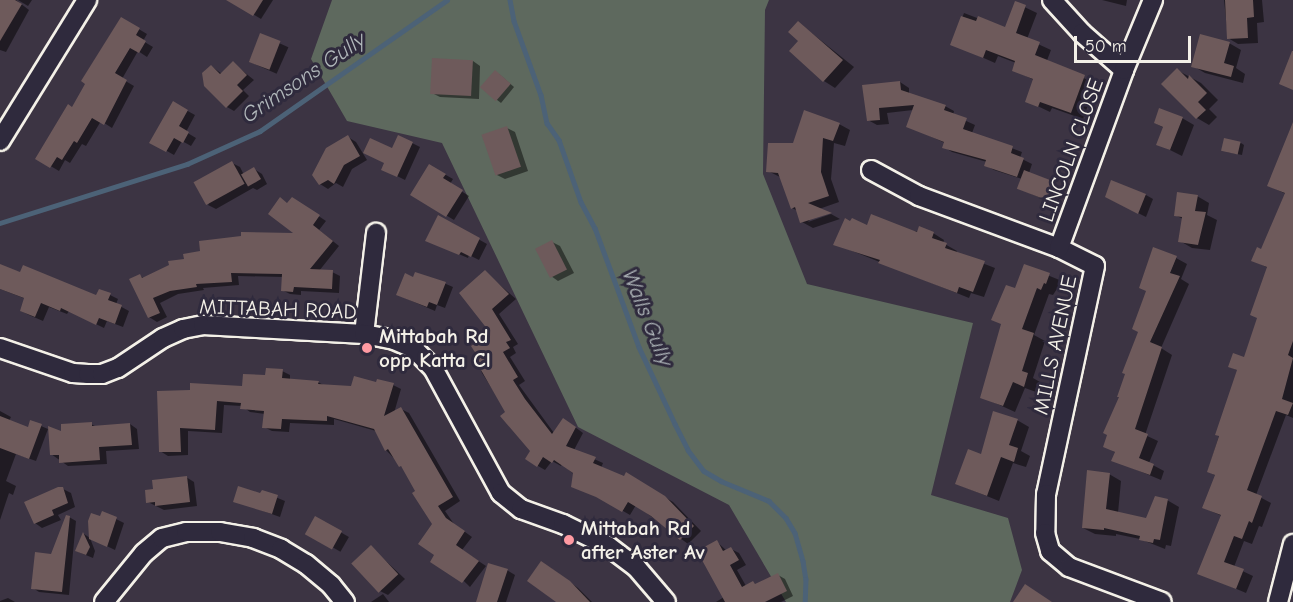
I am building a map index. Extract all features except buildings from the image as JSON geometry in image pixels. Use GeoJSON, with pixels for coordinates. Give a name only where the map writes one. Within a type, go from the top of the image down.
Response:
{"type":"FeatureCollection","features":[{"type":"Feature","properties":{"kind":"street"},"geometry":{"type":"LineString","coordinates":[[0,141],[5,121],[87,0]]}},
{"type":"Feature","properties":{"kind":"street"},"geometry":{"type":"LineString","coordinates":[[1052,0],[1082,33],[1124,70]]}},
{"type":"Feature","properties":{"kind":"street","name":"LINCOLN CLOSE"},"geometry":{"type":"LineString","coordinates":[[1059,248],[1124,70],[1153,0]]}},
{"type":"Feature","properties":{"kind":"street","name":"MILLS AVENUE"},"geometry":{"type":"LineString","coordinates":[[871,170],[918,196],[1059,248],[1095,266],[1046,494],[1045,533],[1050,551],[1069,567],[1162,602]]}},
{"type":"Feature","properties":{"kind":"street"},"geometry":{"type":"LineString","coordinates":[[364,334],[376,233]]}},
{"type":"Feature","properties":{"kind":"street","name":"MITTABAH ROAD"},"geometry":{"type":"LineString","coordinates":[[0,348],[73,373],[102,374],[118,368],[163,338],[183,329],[203,325],[364,334],[394,340],[413,348],[433,368],[488,471],[510,501],[521,509],[562,524],[608,546],[636,567],[666,602]]}},
{"type":"Feature","properties":{"kind":"street"},"geometry":{"type":"LineString","coordinates":[[104,602],[144,553],[162,538],[186,532],[220,532],[253,538],[281,549],[314,571],[345,602]]}},
{"type":"Feature","properties":{"kind":"street"},"geometry":{"type":"LineString","coordinates":[[1278,602],[1293,544]]}},
{"type":"Feature","properties":{"kind":"green space"},"geometry":{"type":"Polygon","coordinates":[[[332,0],[769,0],[765,10],[763,174],[807,284],[973,323],[931,495],[1008,518],[1022,570],[1010,602],[786,602],[729,505],[578,427],[442,143],[347,121],[311,59],[332,0]]]}},
{"type":"Feature","properties":{"kind":"waterway","name":"Grimsons Gully"},"geometry":{"type":"LineString","coordinates":[[0,223],[187,164],[260,131],[447,0]]}},
{"type":"Feature","properties":{"kind":"waterway","name":"Walls Gully"},"geometry":{"type":"LineString","coordinates":[[510,0],[514,21],[541,95],[547,123],[559,140],[581,202],[595,228],[639,347],[675,424],[688,450],[704,471],[721,481],[769,501],[786,518],[795,533],[803,561],[806,579],[805,602]]}},
{"type":"Feature","properties":{"kind":"place","name":"Mittabah Rd opp Katta Cl"},"geometry":{"type":"Point","coordinates":[367,348]}},
{"type":"Feature","properties":{"kind":"place","name":"Mittabah Rd after Aster Av"},"geometry":{"type":"Point","coordinates":[569,540]}}]}
